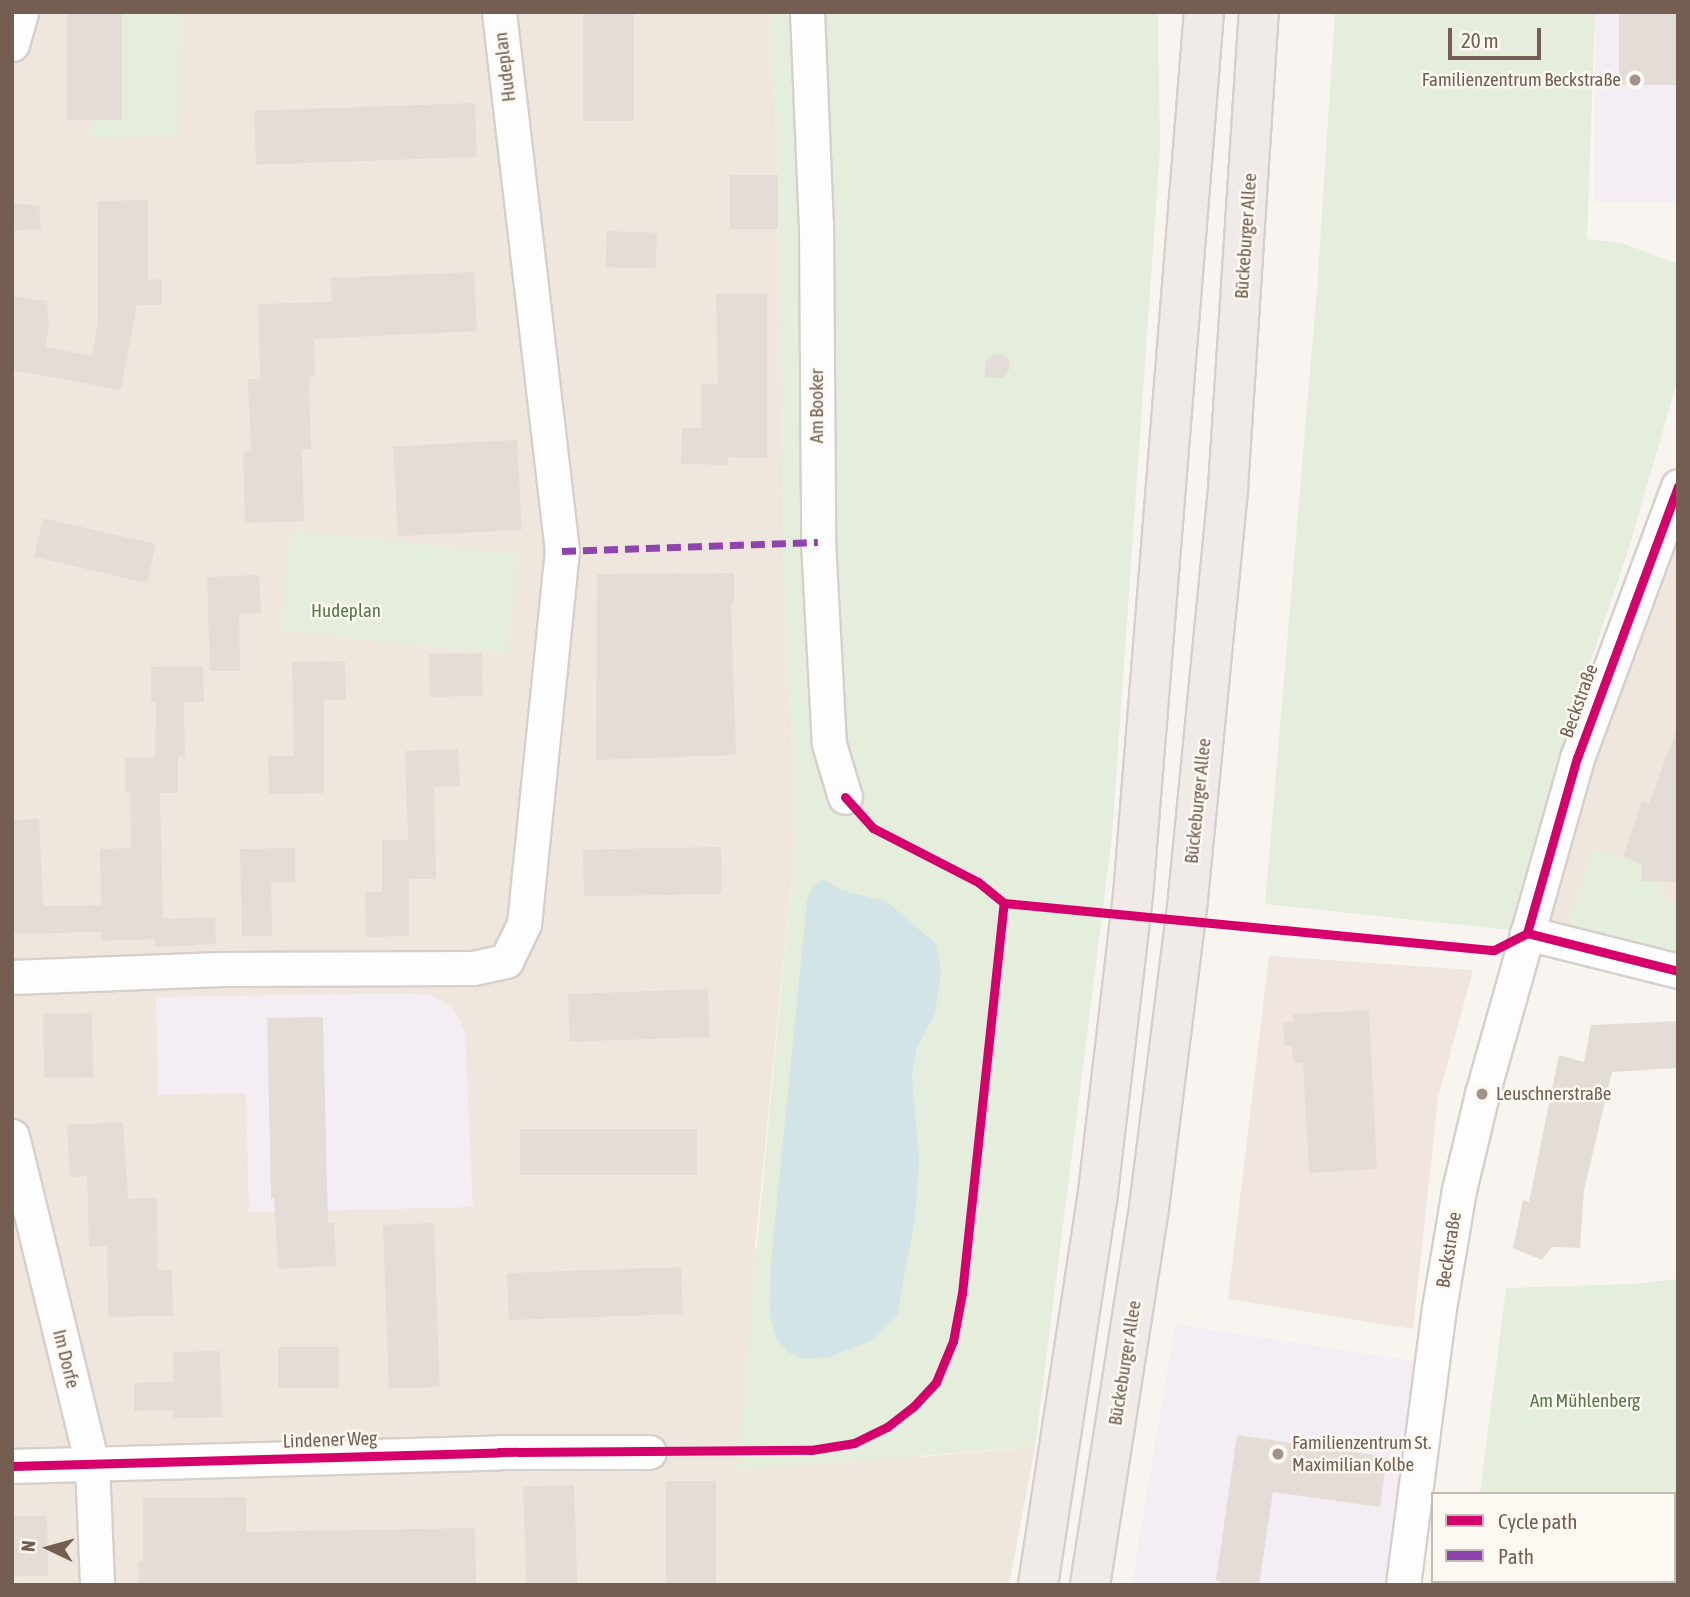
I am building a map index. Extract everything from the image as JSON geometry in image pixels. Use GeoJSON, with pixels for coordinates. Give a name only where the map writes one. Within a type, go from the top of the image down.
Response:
{"type":"FeatureCollection","features":[{"type":"Feature","properties":{"kind":"highway"},"geometry":{"type":"LineString","coordinates":[[1183,12],[1182,68],[1196,129]]}},
{"type":"Feature","properties":{"kind":"highway"},"geometry":{"type":"LineString","coordinates":[[1038,1585],[1097,1200],[1133,896],[1204,12]]}},
{"type":"Feature","properties":{"kind":"highway","name":"Bückeburger Allee"},"geometry":{"type":"LineString","coordinates":[[1090,1585],[1149,1208],[1188,898],[1228,488],[1259,12]]}},
{"type":"Feature","properties":{"kind":"street"},"geometry":{"type":"LineString","coordinates":[[12,44],[21,12]]}},
{"type":"Feature","properties":{"kind":"street","name":"Hudeplan"},"geometry":{"type":"LineString","coordinates":[[12,977],[221,969],[472,968],[506,961],[524,924],[562,551],[499,12]]}},
{"type":"Feature","properties":{"kind":"street","name":"Am Booker"},"geometry":{"type":"LineString","coordinates":[[807,12],[816,223],[818,542],[829,744],[845,797]]}},
{"type":"Feature","properties":{"kind":"street","name":"Beckstraße"},"geometry":{"type":"LineString","coordinates":[[1403,1585],[1439,1308],[1459,1190],[1482,1094],[1577,758],[1678,486]]}},
{"type":"Feature","properties":{"kind":"street"},"geometry":{"type":"LineString","coordinates":[[1527,933],[1678,971]]}},
{"type":"Feature","properties":{"kind":"street","name":"Im Dorfe"},"geometry":{"type":"LineString","coordinates":[[12,1136],[92,1464],[97,1585]]}},
{"type":"Feature","properties":{"kind":"street","name":"Lindener Weg"},"geometry":{"type":"LineString","coordinates":[[12,1466],[499,1452],[649,1452]]}},
{"type":"Feature","properties":{"kind":"shaded area"},"geometry":{"type":"Polygon","coordinates":[[[12,12],[769,12],[778,175],[783,536],[795,843],[755,1248],[919,1457],[1035,1447],[1009,1585],[12,1585],[12,12]]]}},
{"type":"Feature","properties":{"kind":"shaded area","name":"Familienzentrum Beckstraße"},"geometry":{"type":"Polygon","coordinates":[[[1595,12],[1678,12],[1678,202],[1595,202],[1595,12]]]}},
{"type":"Feature","properties":{"kind":"shaded area"},"geometry":{"type":"Polygon","coordinates":[[[1678,530],[1678,960],[1548,924],[1592,767],[1678,530]]]}},
{"type":"Feature","properties":{"kind":"shaded area"},"geometry":{"type":"Polygon","coordinates":[[[824,879],[840,890],[886,901],[936,944],[941,971],[935,1014],[916,1049],[912,1077],[919,1159],[915,1218],[897,1316],[870,1341],[830,1357],[803,1359],[788,1352],[776,1338],[770,1315],[771,1259],[807,901],[812,888],[824,879]]]}},
{"type":"Feature","properties":{"kind":"shaded area"},"geometry":{"type":"Polygon","coordinates":[[[1269,956],[1473,970],[1438,1098],[1413,1329],[1228,1299],[1269,956]]]}},
{"type":"Feature","properties":{"kind":"shaded area"},"geometry":{"type":"Polygon","coordinates":[[[411,993],[430,995],[452,1007],[465,1031],[473,1207],[249,1212],[246,1093],[158,1095],[156,997],[411,993]]]}},
{"type":"Feature","properties":{"kind":"shaded area","name":"Familienzentrum St. Maximilian Kolbe"},"geometry":{"type":"Polygon","coordinates":[[[1175,1324],[1414,1361],[1389,1585],[1132,1585],[1175,1324]]]}},
{"type":"Feature","properties":{"kind":"green space"},"geometry":{"type":"Polygon","coordinates":[[[122,12],[182,12],[178,134],[91,140],[90,130],[122,12]]]}},
{"type":"Feature","properties":{"kind":"green space"},"geometry":{"type":"Polygon","coordinates":[[[769,12],[1158,12],[1160,149],[1112,836],[1035,1447],[736,1470],[795,843],[783,536],[778,175],[769,12]]]}},
{"type":"Feature","properties":{"kind":"green space"},"geometry":{"type":"Polygon","coordinates":[[[1335,12],[1595,12],[1587,239],[1622,243],[1678,264],[1678,379],[1627,554],[1560,752],[1509,930],[1265,904],[1317,289],[1335,12]]]}},
{"type":"Feature","properties":{"kind":"green space","name":"Hudeplan"},"geometry":{"type":"Polygon","coordinates":[[[291,530],[518,554],[507,654],[281,631],[291,530]]]}},
{"type":"Feature","properties":{"kind":"green space"},"geometry":{"type":"Polygon","coordinates":[[[1592,849],[1642,864],[1643,881],[1662,882],[1661,899],[1678,899],[1678,953],[1568,923],[1592,849]]]}},
{"type":"Feature","properties":{"kind":"green space","name":"Am Mühlenberg"},"geometry":{"type":"Polygon","coordinates":[[[1678,1279],[1678,1585],[1468,1585],[1676,1583],[1676,1492],[1480,1492],[1506,1288],[1635,1284],[1678,1279]]]}},
{"type":"Feature","properties":{"kind":"building"},"geometry":{"type":"Polygon","coordinates":[[[67,12],[122,12],[122,120],[67,120],[67,12]]]}},
{"type":"Feature","properties":{"kind":"building"},"geometry":{"type":"Polygon","coordinates":[[[583,12],[634,12],[634,121],[583,121],[583,12]]]}},
{"type":"Feature","properties":{"kind":"building"},"geometry":{"type":"Polygon","coordinates":[[[1619,12],[1678,12],[1678,85],[1619,85],[1619,12]]]}},
{"type":"Feature","properties":{"kind":"building"},"geometry":{"type":"Polygon","coordinates":[[[475,103],[477,157],[256,165],[254,111],[475,103]]]}},
{"type":"Feature","properties":{"kind":"building"},"geometry":{"type":"Polygon","coordinates":[[[730,175],[778,175],[778,229],[730,229],[730,175]]]}},
{"type":"Feature","properties":{"kind":"building"},"geometry":{"type":"Polygon","coordinates":[[[148,200],[148,280],[162,279],[162,305],[137,305],[121,390],[12,370],[12,296],[47,301],[49,326],[45,347],[92,356],[98,322],[98,201],[148,200]]]}},
{"type":"Feature","properties":{"kind":"building"},"geometry":{"type":"Polygon","coordinates":[[[12,204],[39,205],[41,229],[12,231],[12,204]]]}},
{"type":"Feature","properties":{"kind":"building"},"geometry":{"type":"Polygon","coordinates":[[[607,231],[657,233],[656,269],[606,267],[607,231]]]}},
{"type":"Feature","properties":{"kind":"building"},"geometry":{"type":"Polygon","coordinates":[[[474,272],[477,331],[314,339],[315,377],[309,377],[311,449],[302,450],[304,521],[245,523],[243,452],[251,451],[248,379],[260,379],[258,304],[332,302],[330,278],[474,272]]]}},
{"type":"Feature","properties":{"kind":"building"},"geometry":{"type":"Polygon","coordinates":[[[767,293],[767,458],[728,457],[728,465],[681,464],[682,428],[701,428],[701,384],[718,384],[716,294],[767,293]]]}},
{"type":"Feature","properties":{"kind":"building"},"geometry":{"type":"Polygon","coordinates":[[[1001,354],[1010,360],[1009,370],[1003,378],[985,378],[985,362],[992,355],[1001,354]]]}},
{"type":"Feature","properties":{"kind":"building"},"geometry":{"type":"Polygon","coordinates":[[[517,440],[522,530],[398,536],[393,446],[517,440]]]}},
{"type":"Feature","properties":{"kind":"building"},"geometry":{"type":"Polygon","coordinates":[[[43,518],[156,544],[147,583],[34,557],[43,518]]]}},
{"type":"Feature","properties":{"kind":"building"},"geometry":{"type":"Polygon","coordinates":[[[734,573],[734,603],[731,603],[736,755],[596,760],[597,574],[734,573]]]}},
{"type":"Feature","properties":{"kind":"building"},"geometry":{"type":"Polygon","coordinates":[[[259,575],[261,613],[239,614],[240,671],[210,671],[207,577],[259,575]]]}},
{"type":"Feature","properties":{"kind":"building"},"geometry":{"type":"Polygon","coordinates":[[[482,653],[483,696],[430,697],[429,654],[482,653]]]}},
{"type":"Feature","properties":{"kind":"building"},"geometry":{"type":"Polygon","coordinates":[[[345,661],[346,700],[324,700],[324,793],[269,794],[268,756],[294,756],[292,662],[345,661]]]}},
{"type":"Feature","properties":{"kind":"building"},"geometry":{"type":"Polygon","coordinates":[[[203,666],[204,702],[184,702],[185,756],[178,757],[178,793],[160,793],[163,919],[215,917],[216,944],[155,947],[155,939],[102,941],[101,932],[12,934],[12,820],[39,819],[43,906],[101,905],[100,849],[131,848],[130,793],[125,793],[125,758],[155,757],[156,702],[151,702],[151,667],[203,666]]]}},
{"type":"Feature","properties":{"kind":"building"},"geometry":{"type":"Polygon","coordinates":[[[1675,733],[1678,733],[1678,882],[1642,881],[1642,864],[1623,857],[1642,801],[1649,804],[1675,733]]]}},
{"type":"Feature","properties":{"kind":"building"},"geometry":{"type":"Polygon","coordinates":[[[458,749],[460,786],[434,787],[436,879],[409,879],[409,936],[366,937],[365,892],[382,892],[382,840],[408,840],[405,751],[458,749]]]}},
{"type":"Feature","properties":{"kind":"building"},"geometry":{"type":"Polygon","coordinates":[[[721,847],[722,894],[584,896],[583,849],[721,847]]]}},
{"type":"Feature","properties":{"kind":"building"},"geometry":{"type":"Polygon","coordinates":[[[295,848],[295,882],[271,883],[272,936],[242,936],[240,849],[295,848]]]}},
{"type":"Feature","properties":{"kind":"building"},"geometry":{"type":"Polygon","coordinates":[[[708,989],[710,1037],[570,1042],[568,994],[708,989]]]}},
{"type":"Feature","properties":{"kind":"building"},"geometry":{"type":"Polygon","coordinates":[[[1369,1010],[1377,1169],[1309,1173],[1303,1063],[1293,1063],[1292,1046],[1284,1046],[1283,1023],[1293,1022],[1293,1014],[1369,1010]]]}},
{"type":"Feature","properties":{"kind":"building"},"geometry":{"type":"Polygon","coordinates":[[[92,1013],[93,1077],[44,1078],[43,1014],[92,1013]]]}},
{"type":"Feature","properties":{"kind":"building"},"geometry":{"type":"Polygon","coordinates":[[[323,1017],[328,1223],[334,1223],[336,1266],[278,1269],[274,1198],[271,1199],[267,1018],[323,1017]]]}},
{"type":"Feature","properties":{"kind":"building"},"geometry":{"type":"Polygon","coordinates":[[[1678,1021],[1678,1068],[1612,1072],[1584,1190],[1580,1248],[1552,1247],[1542,1260],[1513,1248],[1523,1200],[1529,1202],[1559,1055],[1584,1062],[1591,1025],[1678,1021]]]}},
{"type":"Feature","properties":{"kind":"building"},"geometry":{"type":"Polygon","coordinates":[[[123,1122],[128,1199],[157,1198],[158,1270],[172,1270],[173,1316],[108,1317],[107,1246],[89,1247],[87,1176],[70,1177],[67,1125],[123,1122]]]}},
{"type":"Feature","properties":{"kind":"building"},"geometry":{"type":"Polygon","coordinates":[[[520,1129],[697,1129],[697,1175],[520,1175],[520,1129]]]}},
{"type":"Feature","properties":{"kind":"building"},"geometry":{"type":"Polygon","coordinates":[[[434,1223],[440,1387],[389,1389],[383,1225],[434,1223]]]}},
{"type":"Feature","properties":{"kind":"building"},"geometry":{"type":"Polygon","coordinates":[[[681,1267],[683,1314],[509,1320],[507,1273],[681,1267]]]}},
{"type":"Feature","properties":{"kind":"building"},"geometry":{"type":"Polygon","coordinates":[[[278,1347],[339,1347],[339,1388],[278,1388],[278,1347]]]}},
{"type":"Feature","properties":{"kind":"building"},"geometry":{"type":"Polygon","coordinates":[[[220,1351],[222,1417],[174,1418],[174,1410],[134,1411],[134,1383],[174,1382],[173,1352],[220,1351]]]}},
{"type":"Feature","properties":{"kind":"building"},"geometry":{"type":"Polygon","coordinates":[[[1237,1435],[1387,1457],[1380,1507],[1273,1492],[1259,1585],[1227,1585],[1216,1580],[1237,1435]]]}},
{"type":"Feature","properties":{"kind":"building"},"geometry":{"type":"Polygon","coordinates":[[[666,1481],[716,1481],[716,1585],[666,1585],[666,1481]]]}},
{"type":"Feature","properties":{"kind":"building"},"geometry":{"type":"Polygon","coordinates":[[[574,1485],[577,1585],[526,1585],[523,1487],[574,1485]]]}},
{"type":"Feature","properties":{"kind":"building"},"geometry":{"type":"Polygon","coordinates":[[[246,1497],[246,1532],[475,1528],[476,1583],[139,1585],[138,1561],[143,1561],[143,1498],[246,1497]]]}},
{"type":"Feature","properties":{"kind":"building"},"geometry":{"type":"Polygon","coordinates":[[[47,1516],[48,1576],[13,1577],[12,1517],[47,1516]]]}},
{"type":"Feature","properties":{"kind":"marked path"},"geometry":{"type":"LineString","coordinates":[[562,551],[818,542]]}},
{"type":"Feature","properties":{"kind":"cycle path"},"geometry":{"type":"LineString","coordinates":[[1527,933],[1577,758],[1678,486]]}},
{"type":"Feature","properties":{"kind":"cycle path"},"geometry":{"type":"LineString","coordinates":[[845,797],[873,828],[978,882],[1004,903]]}},
{"type":"Feature","properties":{"kind":"cycle path"},"geometry":{"type":"LineString","coordinates":[[12,1466],[499,1452],[811,1450],[854,1443],[887,1427],[913,1407],[936,1382],[953,1341],[962,1293],[1004,903],[1494,950],[1527,933]]}},
{"type":"Feature","properties":{"kind":"cycle path"},"geometry":{"type":"LineString","coordinates":[[1527,933],[1678,971]]}},
{"type":"Feature","properties":{"kind":"place","name":"Familienzentrum Beckstraße"},"geometry":{"type":"Point","coordinates":[1635,80]}},
{"type":"Feature","properties":{"kind":"place","name":"Leuschnerstraße"},"geometry":{"type":"Point","coordinates":[1482,1094]}},
{"type":"Feature","properties":{"kind":"place","name":"Familienzentrum St. Maximilian Kolbe"},"geometry":{"type":"Point","coordinates":[1278,1454]}}]}
